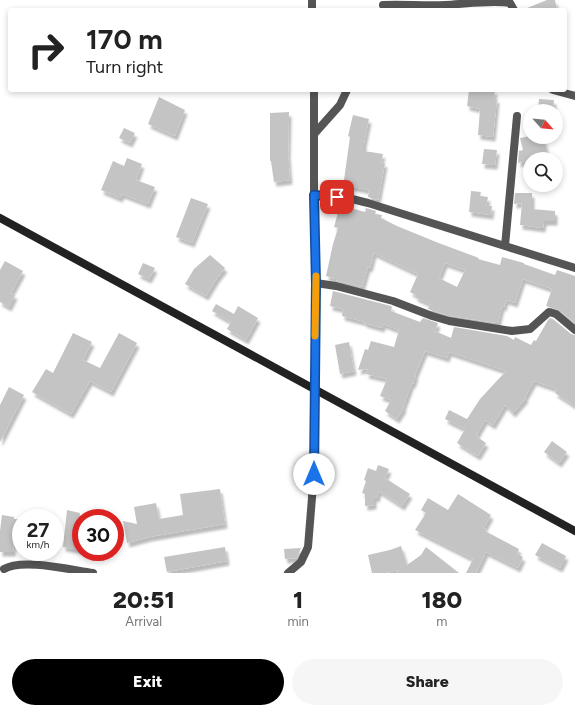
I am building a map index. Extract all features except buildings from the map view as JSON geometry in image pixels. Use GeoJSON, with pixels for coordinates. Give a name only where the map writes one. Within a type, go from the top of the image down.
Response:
{"type":"FeatureCollection","features":[{"type":"Feature","properties":{"kind":"street"},"geometry":{"type":"LineString","coordinates":[[382,5],[445,5],[504,0],[510,3],[513,8]]}},
{"type":"Feature","properties":{"kind":"street"},"geometry":{"type":"LineString","coordinates":[[288,573],[301,562],[308,547],[314,474],[316,284],[314,92]]}},
{"type":"Feature","properties":{"kind":"street"},"geometry":{"type":"LineString","coordinates":[[314,133],[340,105],[346,92]]}},
{"type":"Feature","properties":{"kind":"street"},"geometry":{"type":"LineString","coordinates":[[560,92],[575,96]]}},
{"type":"Feature","properties":{"kind":"street"},"geometry":{"type":"LineString","coordinates":[[504,246],[516,116]]}},
{"type":"Feature","properties":{"kind":"street"},"geometry":{"type":"LineString","coordinates":[[314,195],[348,198],[575,268]]}},
{"type":"Feature","properties":{"kind":"street"},"geometry":{"type":"LineString","coordinates":[[0,218],[575,531]]}},
{"type":"Feature","properties":{"kind":"street"},"geometry":{"type":"LineString","coordinates":[[316,284],[336,286],[393,301],[449,321],[512,331],[530,329],[549,312],[556,314],[575,330]]}},
{"type":"Feature","properties":{"kind":"street"},"geometry":{"type":"LineString","coordinates":[[4,569],[16,565],[33,564],[93,573]]}},
{"type":"Feature","properties":{"kind":"slow traffic"},"geometry":{"type":"LineString","coordinates":[[315,336],[316,276]]}},
{"type":"Feature","properties":{"kind":"route"},"geometry":{"type":"LineString","coordinates":[[314,474],[316,284],[314,195],[337,197]]}}]}
